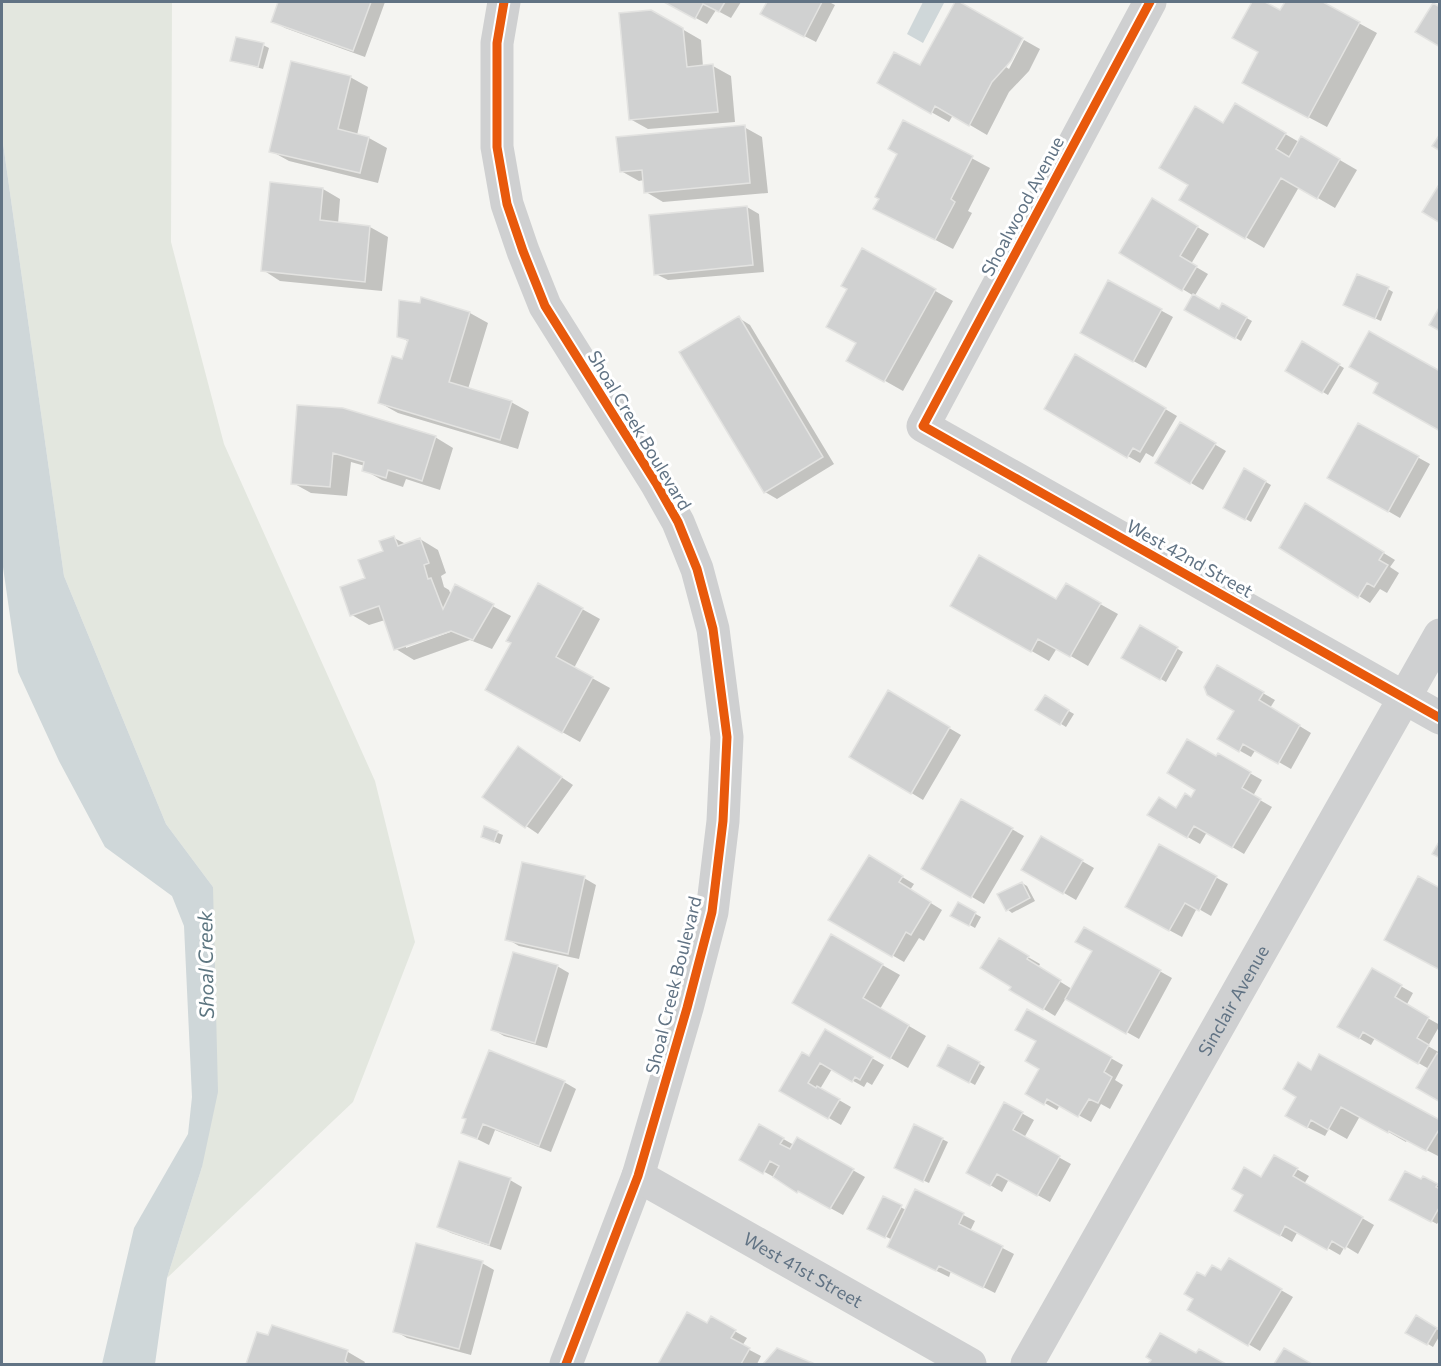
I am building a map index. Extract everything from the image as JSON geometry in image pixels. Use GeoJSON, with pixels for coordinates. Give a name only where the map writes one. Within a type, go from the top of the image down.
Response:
{"type":"FeatureCollection","features":[{"type":"Feature","properties":{"kind":"street","name":"Shoal Creek Boulevard"},"geometry":{"type":"LineString","coordinates":[[504,2],[497,43],[497,147],[507,204],[545,306],[678,522],[697,569],[713,629],[727,737],[724,809],[712,912],[687,1008],[638,1176],[566,1365]]}},
{"type":"Feature","properties":{"kind":"street","name":"Shoalwood Avenue"},"geometry":{"type":"LineString","coordinates":[[923,426],[1150,2]]}},
{"type":"Feature","properties":{"kind":"street","name":"West 42nd Street"},"geometry":{"type":"LineString","coordinates":[[923,426],[1440,718]]}},
{"type":"Feature","properties":{"kind":"street","name":"Sinclair Avenue"},"geometry":{"type":"LineString","coordinates":[[1027,1365],[1440,635]]}},
{"type":"Feature","properties":{"kind":"street","name":"West 41st Street"},"geometry":{"type":"LineString","coordinates":[[638,1176],[970,1365]]}},
{"type":"Feature","properties":{"kind":"shaded area"},"geometry":{"type":"Polygon","coordinates":[[[2,2],[172,2],[171,242],[224,444],[375,781],[415,942],[353,1102],[167,1278],[202,1167],[213,887],[166,824],[64,576],[2,136],[2,2]]]}},
{"type":"Feature","properties":{"kind":"water"},"geometry":{"type":"Polygon","coordinates":[[[923,2],[944,3],[923,43],[907,34],[923,2]]]}},
{"type":"Feature","properties":{"kind":"water","name":"Shoal Creek"},"geometry":{"type":"Polygon","coordinates":[[[2,136],[64,576],[166,824],[213,887],[218,1092],[202,1167],[167,1278],[155,1364],[102,1364],[134,1228],[188,1134],[192,1097],[184,926],[172,896],[105,847],[59,761],[18,672],[2,560],[2,136]]]}},
{"type":"Feature","properties":{"kind":"building"},"geometry":{"type":"Polygon","coordinates":[[[278,2],[371,2],[353,51],[271,22],[278,2]]]}},
{"type":"Feature","properties":{"kind":"building"},"geometry":{"type":"Polygon","coordinates":[[[664,2],[725,2],[719,12],[703,4],[695,19],[664,2]]]}},
{"type":"Feature","properties":{"kind":"building"},"geometry":{"type":"Polygon","coordinates":[[[767,2],[822,2],[804,37],[760,14],[767,2]]]}},
{"type":"Feature","properties":{"kind":"building"},"geometry":{"type":"Polygon","coordinates":[[[955,2],[960,2],[1023,38],[1011,61],[992,82],[969,126],[935,106],[931,114],[877,83],[894,52],[920,65],[955,2]]]}},
{"type":"Feature","properties":{"kind":"building"},"geometry":{"type":"Polygon","coordinates":[[[1252,2],[1265,2],[1280,10],[1285,2],[1323,2],[1360,22],[1308,118],[1242,83],[1258,52],[1232,38],[1252,2]]]}},
{"type":"Feature","properties":{"kind":"building"},"geometry":{"type":"Polygon","coordinates":[[[1433,3],[1440,7],[1440,47],[1415,32],[1433,3]]]}},
{"type":"Feature","properties":{"kind":"building"},"geometry":{"type":"Polygon","coordinates":[[[651,10],[683,28],[687,67],[713,64],[718,112],[629,120],[619,13],[651,10]]]}},
{"type":"Feature","properties":{"kind":"building"},"geometry":{"type":"Polygon","coordinates":[[[236,37],[264,43],[258,67],[230,61],[236,37]]]}},
{"type":"Feature","properties":{"kind":"building"},"geometry":{"type":"Polygon","coordinates":[[[291,61],[351,76],[338,129],[369,137],[360,173],[269,152],[291,61]]]}},
{"type":"Feature","properties":{"kind":"building"},"geometry":{"type":"Polygon","coordinates":[[[1235,103],[1286,133],[1276,149],[1289,157],[1301,136],[1340,159],[1317,199],[1281,178],[1245,239],[1179,200],[1188,185],[1159,168],[1195,106],[1223,123],[1235,103]]]}},
{"type":"Feature","properties":{"kind":"building"},"geometry":{"type":"Polygon","coordinates":[[[903,120],[973,156],[951,199],[955,202],[935,240],[873,209],[879,199],[875,197],[897,154],[888,149],[903,120]]]}},
{"type":"Feature","properties":{"kind":"building"},"geometry":{"type":"Polygon","coordinates":[[[745,125],[750,183],[644,193],[642,170],[620,172],[616,137],[745,125]]]}},
{"type":"Feature","properties":{"kind":"building"},"geometry":{"type":"Polygon","coordinates":[[[1440,134],[1440,151],[1432,146],[1440,134]]]}},
{"type":"Feature","properties":{"kind":"building"},"geometry":{"type":"Polygon","coordinates":[[[270,182],[323,188],[320,220],[370,226],[365,282],[261,271],[270,182]]]}},
{"type":"Feature","properties":{"kind":"building"},"geometry":{"type":"Polygon","coordinates":[[[1440,183],[1440,223],[1422,212],[1440,183]]]}},
{"type":"Feature","properties":{"kind":"building"},"geometry":{"type":"Polygon","coordinates":[[[1152,198],[1198,226],[1180,256],[1197,266],[1182,291],[1119,253],[1152,198]]]}},
{"type":"Feature","properties":{"kind":"building"},"geometry":{"type":"Polygon","coordinates":[[[747,206],[753,265],[654,275],[649,215],[747,206]]]}},
{"type":"Feature","properties":{"kind":"building"},"geometry":{"type":"Polygon","coordinates":[[[862,248],[936,289],[884,382],[846,361],[856,343],[826,327],[847,289],[841,286],[862,248]]]}},
{"type":"Feature","properties":{"kind":"building"},"geometry":{"type":"Polygon","coordinates":[[[1357,274],[1389,287],[1375,319],[1343,305],[1357,274]]]}},
{"type":"Feature","properties":{"kind":"building"},"geometry":{"type":"Polygon","coordinates":[[[1108,280],[1162,309],[1133,362],[1080,333],[1108,280]]]}},
{"type":"Feature","properties":{"kind":"building"},"geometry":{"type":"Polygon","coordinates":[[[1193,294],[1219,309],[1222,303],[1247,317],[1235,339],[1184,310],[1193,294]]]}},
{"type":"Feature","properties":{"kind":"building"},"geometry":{"type":"Polygon","coordinates":[[[421,297],[470,312],[449,382],[512,401],[500,440],[378,403],[392,356],[402,359],[408,340],[397,337],[399,300],[420,303],[421,297]]]}},
{"type":"Feature","properties":{"kind":"building"},"geometry":{"type":"Polygon","coordinates":[[[1440,306],[1440,331],[1429,325],[1440,306]]]}},
{"type":"Feature","properties":{"kind":"building"},"geometry":{"type":"Polygon","coordinates":[[[739,316],[823,457],[764,493],[679,352],[739,316]]]}},
{"type":"Feature","properties":{"kind":"building"},"geometry":{"type":"Polygon","coordinates":[[[1369,331],[1440,371],[1440,431],[1373,393],[1378,383],[1349,367],[1369,331]]]}},
{"type":"Feature","properties":{"kind":"building"},"geometry":{"type":"Polygon","coordinates":[[[1302,341],[1340,364],[1322,393],[1285,371],[1302,341]]]}},
{"type":"Feature","properties":{"kind":"building"},"geometry":{"type":"Polygon","coordinates":[[[1075,354],[1166,408],[1140,452],[1133,448],[1127,458],[1044,409],[1075,354]]]}},
{"type":"Feature","properties":{"kind":"building"},"geometry":{"type":"Polygon","coordinates":[[[297,405],[343,408],[436,436],[422,481],[388,470],[386,478],[362,471],[364,462],[333,453],[330,487],[291,484],[297,405]]]}},
{"type":"Feature","properties":{"kind":"building"},"geometry":{"type":"Polygon","coordinates":[[[1180,422],[1216,443],[1190,484],[1155,463],[1180,422]]]}},
{"type":"Feature","properties":{"kind":"building"},"geometry":{"type":"Polygon","coordinates":[[[1358,423],[1419,456],[1388,512],[1327,478],[1358,423]]]}},
{"type":"Feature","properties":{"kind":"building"},"geometry":{"type":"Polygon","coordinates":[[[1244,468],[1266,481],[1245,520],[1223,508],[1244,468]]]}},
{"type":"Feature","properties":{"kind":"building"},"geometry":{"type":"Polygon","coordinates":[[[1305,503],[1384,552],[1379,560],[1388,565],[1374,587],[1367,583],[1358,598],[1279,548],[1305,503]]]}},
{"type":"Feature","properties":{"kind":"building"},"geometry":{"type":"Polygon","coordinates":[[[394,536],[398,546],[420,538],[429,563],[424,565],[428,579],[431,578],[443,609],[455,584],[494,604],[473,640],[451,631],[394,650],[379,606],[350,616],[340,587],[365,578],[358,560],[383,551],[379,541],[394,536]]]}},
{"type":"Feature","properties":{"kind":"building"},"geometry":{"type":"Polygon","coordinates":[[[979,555],[1056,599],[1066,583],[1101,603],[1070,657],[1038,639],[1031,652],[950,606],[979,555]]]}},
{"type":"Feature","properties":{"kind":"building"},"geometry":{"type":"Polygon","coordinates":[[[538,583],[583,608],[556,657],[593,677],[562,733],[485,690],[511,643],[506,641],[538,583]]]}},
{"type":"Feature","properties":{"kind":"building"},"geometry":{"type":"Polygon","coordinates":[[[1140,625],[1178,647],[1160,680],[1121,658],[1140,625]]]}},
{"type":"Feature","properties":{"kind":"building"},"geometry":{"type":"Polygon","coordinates":[[[1217,665],[1264,692],[1259,700],[1300,725],[1278,764],[1243,744],[1239,752],[1217,739],[1234,711],[1207,695],[1204,687],[1217,665]]]}},
{"type":"Feature","properties":{"kind":"building"},"geometry":{"type":"Polygon","coordinates":[[[888,690],[950,727],[911,794],[849,757],[888,690]]]}},
{"type":"Feature","properties":{"kind":"building"},"geometry":{"type":"Polygon","coordinates":[[[1045,695],[1069,710],[1060,725],[1035,710],[1045,695]]]}},
{"type":"Feature","properties":{"kind":"building"},"geometry":{"type":"Polygon","coordinates":[[[1187,739],[1216,756],[1218,753],[1251,772],[1242,788],[1261,799],[1232,848],[1194,826],[1187,838],[1147,815],[1159,797],[1176,808],[1185,793],[1191,797],[1195,790],[1167,773],[1187,739]]]}},
{"type":"Feature","properties":{"kind":"building"},"geometry":{"type":"Polygon","coordinates":[[[518,746],[562,777],[525,828],[482,797],[518,746]]]}},
{"type":"Feature","properties":{"kind":"building"},"geometry":{"type":"Polygon","coordinates":[[[961,799],[1013,828],[971,898],[921,869],[961,799]]]}},
{"type":"Feature","properties":{"kind":"building"},"geometry":{"type":"Polygon","coordinates":[[[484,826],[498,831],[494,842],[481,837],[484,826]]]}},
{"type":"Feature","properties":{"kind":"building"},"geometry":{"type":"Polygon","coordinates":[[[1041,836],[1083,860],[1063,894],[1021,870],[1041,836]]]}},
{"type":"Feature","properties":{"kind":"building"},"geometry":{"type":"Polygon","coordinates":[[[1440,840],[1440,858],[1432,854],[1440,840]]]}},
{"type":"Feature","properties":{"kind":"building"},"geometry":{"type":"Polygon","coordinates":[[[1159,844],[1217,876],[1199,911],[1185,903],[1169,931],[1125,907],[1159,844]]]}},
{"type":"Feature","properties":{"kind":"building"},"geometry":{"type":"Polygon","coordinates":[[[869,855],[903,876],[899,882],[931,902],[911,935],[906,932],[892,957],[828,920],[869,855]]]}},
{"type":"Feature","properties":{"kind":"building"},"geometry":{"type":"Polygon","coordinates":[[[522,862],[585,876],[568,954],[505,940],[522,862]]]}},
{"type":"Feature","properties":{"kind":"building"},"geometry":{"type":"Polygon","coordinates":[[[1418,876],[1440,888],[1440,970],[1384,940],[1418,876]]]}},
{"type":"Feature","properties":{"kind":"building"},"geometry":{"type":"Polygon","coordinates":[[[1022,882],[1030,898],[1006,911],[997,894],[1022,882]]]}},
{"type":"Feature","properties":{"kind":"building"},"geometry":{"type":"Polygon","coordinates":[[[958,902],[976,912],[969,926],[950,916],[958,902]]]}},
{"type":"Feature","properties":{"kind":"building"},"geometry":{"type":"Polygon","coordinates":[[[1084,927],[1161,970],[1126,1034],[1065,999],[1092,951],[1075,942],[1084,927]]]}},
{"type":"Feature","properties":{"kind":"building"},"geometry":{"type":"Polygon","coordinates":[[[831,934],[883,964],[863,998],[909,1025],[890,1059],[792,1003],[831,934]]]}},
{"type":"Feature","properties":{"kind":"building"},"geometry":{"type":"Polygon","coordinates":[[[999,938],[1029,956],[1027,959],[1061,980],[1043,1010],[1009,990],[1011,987],[980,968],[999,938]]]}},
{"type":"Feature","properties":{"kind":"building"},"geometry":{"type":"Polygon","coordinates":[[[513,952],[558,965],[535,1043],[491,1030],[513,952]]]}},
{"type":"Feature","properties":{"kind":"building"},"geometry":{"type":"Polygon","coordinates":[[[1372,968],[1402,985],[1395,997],[1429,1017],[1417,1038],[1429,1045],[1418,1064],[1363,1032],[1359,1039],[1337,1027],[1372,968]]]}},
{"type":"Feature","properties":{"kind":"building"},"geometry":{"type":"Polygon","coordinates":[[[1027,1009],[1112,1057],[1104,1072],[1112,1077],[1098,1103],[1089,1099],[1078,1117],[1047,1099],[1044,1105],[1025,1094],[1039,1069],[1025,1061],[1036,1041],[1015,1030],[1027,1009]]]}},
{"type":"Feature","properties":{"kind":"building"},"geometry":{"type":"Polygon","coordinates":[[[825,1029],[873,1057],[860,1080],[855,1077],[852,1082],[820,1063],[808,1083],[840,1099],[828,1119],[779,1091],[802,1052],[809,1056],[825,1029]]]}},
{"type":"Feature","properties":{"kind":"building"},"geometry":{"type":"Polygon","coordinates":[[[948,1045],[980,1062],[969,1083],[937,1066],[948,1045]]]}},
{"type":"Feature","properties":{"kind":"building"},"geometry":{"type":"Polygon","coordinates":[[[489,1050],[565,1081],[539,1146],[483,1124],[477,1139],[461,1133],[466,1119],[462,1118],[489,1050]]]}},
{"type":"Feature","properties":{"kind":"building"},"geometry":{"type":"Polygon","coordinates":[[[1437,1053],[1440,1055],[1440,1102],[1416,1088],[1437,1053]]]}},
{"type":"Feature","properties":{"kind":"building"},"geometry":{"type":"Polygon","coordinates":[[[1319,1054],[1440,1120],[1440,1128],[1426,1151],[1341,1107],[1328,1130],[1311,1120],[1307,1128],[1285,1116],[1296,1097],[1283,1089],[1298,1062],[1311,1070],[1319,1054]]]}},
{"type":"Feature","properties":{"kind":"building"},"geometry":{"type":"Polygon","coordinates":[[[1004,1102],[1023,1112],[1013,1130],[1060,1156],[1037,1196],[997,1174],[990,1186],[966,1173],[1004,1102]]]}},
{"type":"Feature","properties":{"kind":"building"},"geometry":{"type":"Polygon","coordinates":[[[759,1124],[784,1138],[780,1144],[790,1149],[797,1137],[854,1169],[830,1209],[798,1191],[797,1193],[773,1177],[779,1166],[770,1161],[763,1174],[739,1160],[759,1124]]]}},
{"type":"Feature","properties":{"kind":"building"},"geometry":{"type":"Polygon","coordinates":[[[914,1124],[943,1138],[923,1182],[894,1168],[914,1124]]]}},
{"type":"Feature","properties":{"kind":"building"},"geometry":{"type":"Polygon","coordinates":[[[1274,1155],[1298,1168],[1293,1176],[1363,1217],[1345,1249],[1332,1241],[1327,1250],[1285,1226],[1280,1236],[1234,1211],[1243,1195],[1232,1189],[1244,1167],[1261,1177],[1274,1155]]]}},
{"type":"Feature","properties":{"kind":"building"},"geometry":{"type":"Polygon","coordinates":[[[459,1161],[511,1178],[489,1245],[437,1227],[459,1161]]]}},
{"type":"Feature","properties":{"kind":"building"},"geometry":{"type":"Polygon","coordinates":[[[1405,1171],[1421,1179],[1423,1176],[1438,1184],[1436,1187],[1440,1189],[1440,1206],[1431,1222],[1389,1200],[1405,1171]]]}},
{"type":"Feature","properties":{"kind":"building"},"geometry":{"type":"Polygon","coordinates":[[[915,1189],[964,1213],[959,1224],[1003,1246],[983,1288],[939,1266],[936,1271],[887,1247],[915,1189]]]}},
{"type":"Feature","properties":{"kind":"building"},"geometry":{"type":"Polygon","coordinates":[[[883,1196],[902,1205],[885,1238],[867,1229],[883,1196]]]}},
{"type":"Feature","properties":{"kind":"building"},"geometry":{"type":"Polygon","coordinates":[[[416,1243],[483,1261],[459,1349],[393,1332],[416,1243]]]}},
{"type":"Feature","properties":{"kind":"building"},"geometry":{"type":"Polygon","coordinates":[[[1229,1258],[1282,1289],[1248,1346],[1187,1310],[1193,1299],[1184,1294],[1197,1272],[1205,1276],[1212,1265],[1221,1270],[1229,1258]]]}},
{"type":"Feature","properties":{"kind":"building"},"geometry":{"type":"Polygon","coordinates":[[[687,1312],[707,1323],[711,1316],[736,1330],[731,1338],[750,1348],[741,1364],[658,1364],[687,1312]]]}},
{"type":"Feature","properties":{"kind":"building"},"geometry":{"type":"Polygon","coordinates":[[[1416,1315],[1437,1328],[1427,1345],[1405,1333],[1416,1315]]]}},
{"type":"Feature","properties":{"kind":"building"},"geometry":{"type":"Polygon","coordinates":[[[272,1325],[348,1350],[345,1361],[349,1364],[246,1364],[257,1332],[268,1335],[272,1325]]]}},
{"type":"Feature","properties":{"kind":"building"},"geometry":{"type":"Polygon","coordinates":[[[1160,1333],[1196,1353],[1199,1349],[1226,1364],[1148,1364],[1151,1360],[1146,1357],[1160,1333]]]}},
{"type":"Feature","properties":{"kind":"building"},"geometry":{"type":"Polygon","coordinates":[[[777,1348],[815,1364],[763,1364],[777,1348]]]}},
{"type":"Feature","properties":{"kind":"building"},"geometry":{"type":"Polygon","coordinates":[[[1284,1348],[1312,1364],[1274,1364],[1284,1348]]]}},
{"type":"Feature","properties":{"kind":"cycle path"},"geometry":{"type":"LineString","coordinates":[[504,2],[497,43],[497,147],[507,204],[545,306],[678,522],[697,569],[713,629],[727,737],[723,821],[712,912],[687,1008],[638,1176],[566,1364]]}},
{"type":"Feature","properties":{"kind":"cycle path"},"geometry":{"type":"LineString","coordinates":[[1150,2],[923,426],[1440,718]]}}]}
